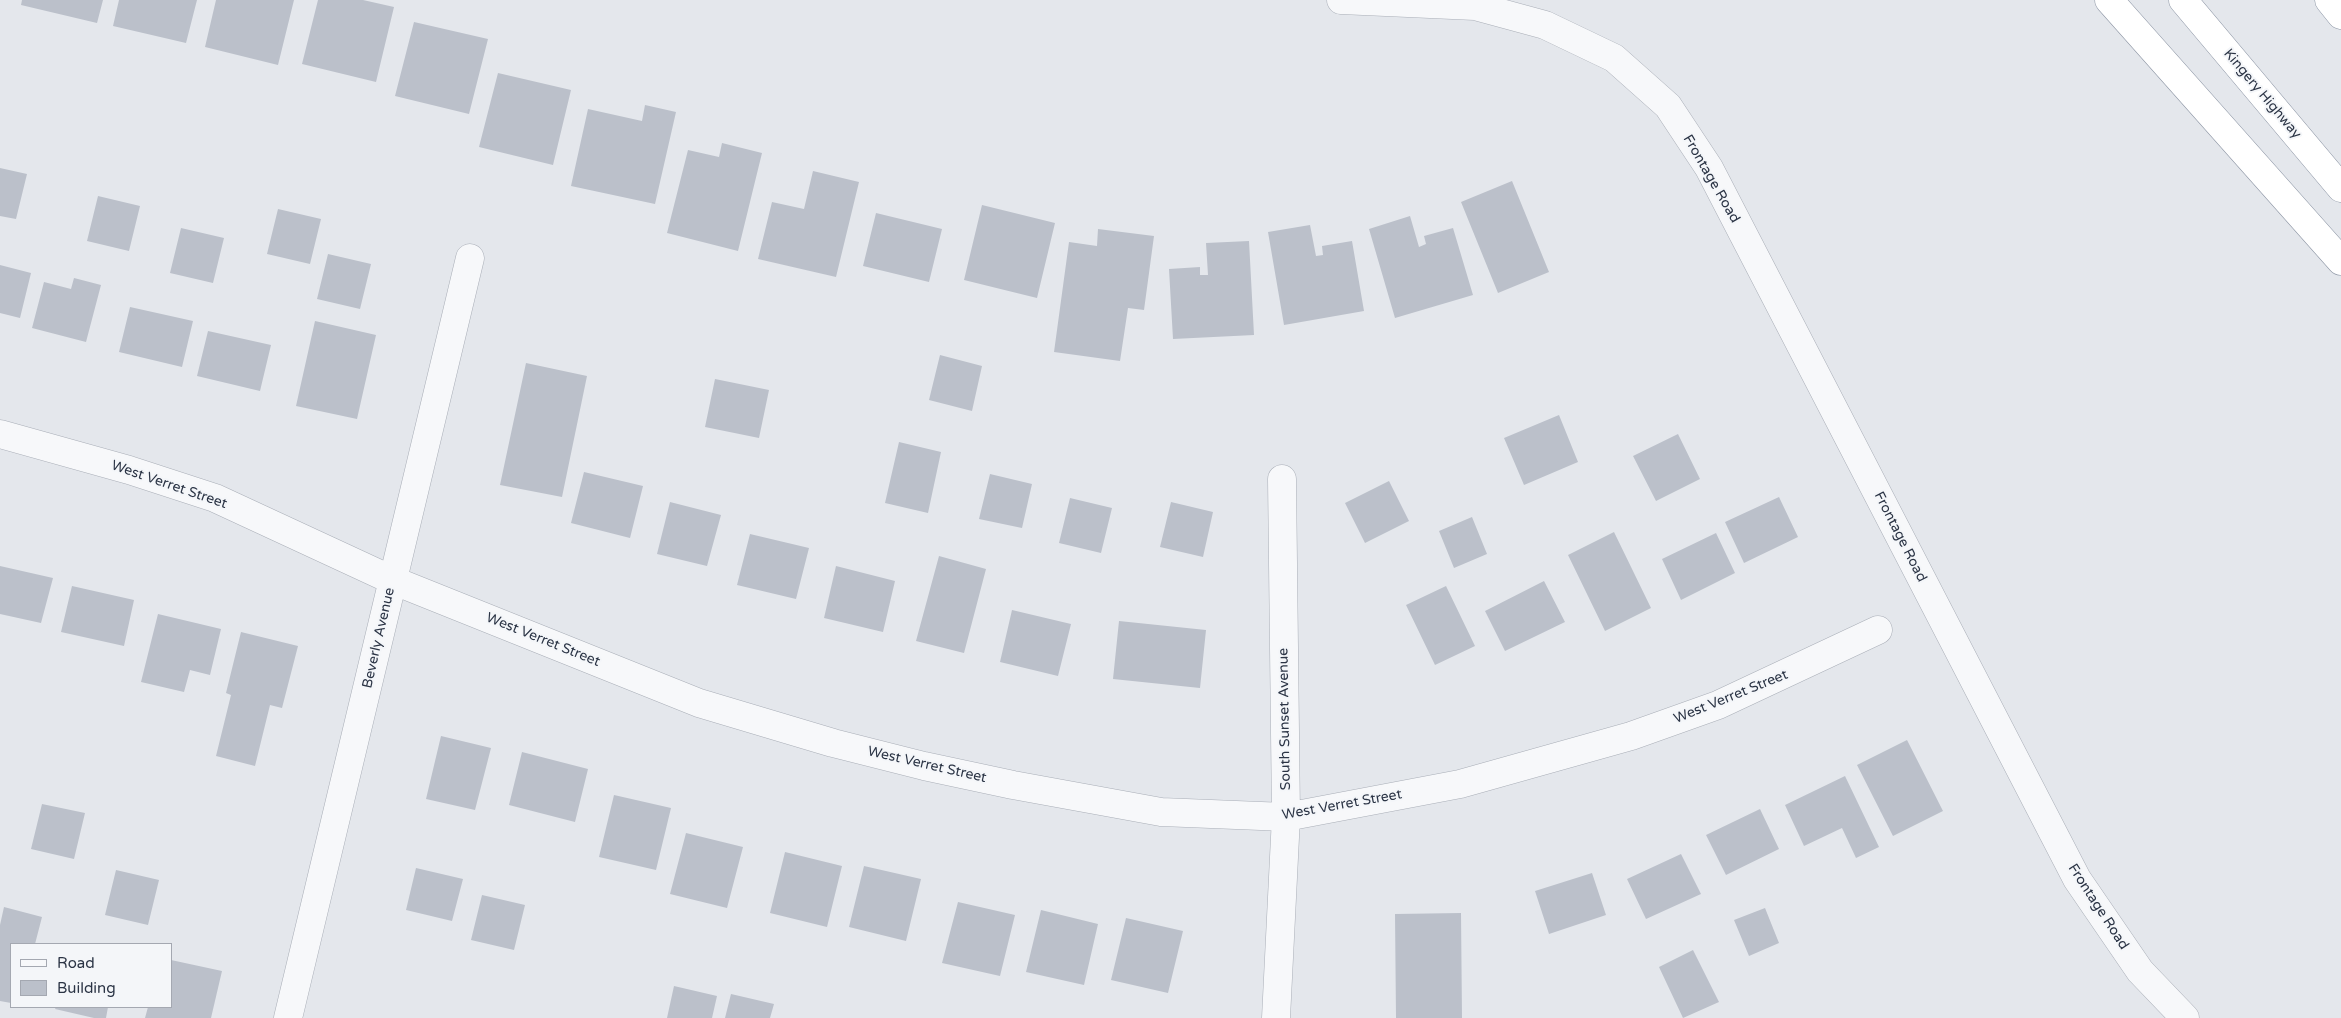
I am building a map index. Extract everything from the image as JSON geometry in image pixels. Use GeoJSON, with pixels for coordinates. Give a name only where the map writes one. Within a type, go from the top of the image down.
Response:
{"type":"FeatureCollection","features":[{"type":"Feature","properties":{"kind":"highway"},"geometry":{"type":"LineString","coordinates":[[2109,0],[2341,261]]}},
{"type":"Feature","properties":{"kind":"highway","name":"Kingery Highway"},"geometry":{"type":"LineString","coordinates":[[2182,0],[2341,188]]}},
{"type":"Feature","properties":{"kind":"highway"},"geometry":{"type":"LineString","coordinates":[[2329,0],[2341,15]]}},
{"type":"Feature","properties":{"kind":"street","name":"Frontage Road"},"geometry":{"type":"LineString","coordinates":[[1341,0],[1475,6],[1545,25],[1614,58],[1668,106],[1708,168],[2077,879],[2140,971],[2185,1018]]}},
{"type":"Feature","properties":{"kind":"street","name":"Beverly Avenue"},"geometry":{"type":"LineString","coordinates":[[288,1018],[470,258]]}},
{"type":"Feature","properties":{"kind":"street","name":"West Verret Street"},"geometry":{"type":"LineString","coordinates":[[0,434],[128,470],[215,498],[392,580],[700,703],[833,743],[1013,785],[1161,812],[1286,816],[1460,784],[1631,736],[1718,705],[1878,630]]}},
{"type":"Feature","properties":{"kind":"street","name":"South Sunset Avenue"},"geometry":{"type":"LineString","coordinates":[[1276,1018],[1286,816],[1282,479]]}},
{"type":"Feature","properties":{"kind":"building"},"geometry":{"type":"Polygon","coordinates":[[[22,0],[103,0],[97,23],[21,5],[22,0]]]}},
{"type":"Feature","properties":{"kind":"building"},"geometry":{"type":"Polygon","coordinates":[[[119,0],[197,0],[186,43],[113,26],[119,0]]]}},
{"type":"Feature","properties":{"kind":"building"},"geometry":{"type":"Polygon","coordinates":[[[216,0],[294,0],[278,65],[205,47],[216,0]]]}},
{"type":"Feature","properties":{"kind":"building"},"geometry":{"type":"Polygon","coordinates":[[[318,0],[363,0],[394,7],[376,82],[302,64],[318,0]]]}},
{"type":"Feature","properties":{"kind":"building"},"geometry":{"type":"Polygon","coordinates":[[[414,22],[488,39],[469,114],[395,96],[414,22]]]}},
{"type":"Feature","properties":{"kind":"building"},"geometry":{"type":"Polygon","coordinates":[[[498,73],[571,90],[553,165],[479,147],[498,73]]]}},
{"type":"Feature","properties":{"kind":"building"},"geometry":{"type":"Polygon","coordinates":[[[645,105],[676,112],[655,204],[571,186],[588,109],[642,121],[645,105]]]}},
{"type":"Feature","properties":{"kind":"building"},"geometry":{"type":"Polygon","coordinates":[[[722,143],[762,153],[738,251],[667,233],[688,150],[719,157],[722,143]]]}},
{"type":"Feature","properties":{"kind":"building"},"geometry":{"type":"Polygon","coordinates":[[[0,168],[27,174],[16,219],[0,216],[0,168]]]}},
{"type":"Feature","properties":{"kind":"building"},"geometry":{"type":"Polygon","coordinates":[[[813,171],[859,182],[836,277],[758,259],[772,202],[804,209],[813,171]]]}},
{"type":"Feature","properties":{"kind":"building"},"geometry":{"type":"Polygon","coordinates":[[[1512,181],[1549,272],[1498,293],[1461,202],[1512,181]]]}},
{"type":"Feature","properties":{"kind":"building"},"geometry":{"type":"Polygon","coordinates":[[[98,196],[140,206],[129,251],[87,241],[98,196]]]}},
{"type":"Feature","properties":{"kind":"building"},"geometry":{"type":"Polygon","coordinates":[[[982,205],[1055,223],[1037,298],[964,280],[982,205]]]}},
{"type":"Feature","properties":{"kind":"building"},"geometry":{"type":"Polygon","coordinates":[[[278,209],[321,219],[310,264],[267,254],[278,209]]]}},
{"type":"Feature","properties":{"kind":"building"},"geometry":{"type":"Polygon","coordinates":[[[876,213],[942,229],[929,282],[863,266],[876,213]]]}},
{"type":"Feature","properties":{"kind":"building"},"geometry":{"type":"Polygon","coordinates":[[[1410,216],[1419,247],[1426,244],[1424,236],[1453,228],[1473,295],[1395,318],[1369,229],[1410,216]]]}},
{"type":"Feature","properties":{"kind":"building"},"geometry":{"type":"Polygon","coordinates":[[[1310,225],[1316,256],[1323,255],[1322,246],[1352,241],[1364,311],[1284,325],[1268,232],[1310,225]]]}},
{"type":"Feature","properties":{"kind":"building"},"geometry":{"type":"Polygon","coordinates":[[[181,228],[224,238],[213,283],[170,273],[181,228]]]}},
{"type":"Feature","properties":{"kind":"building"},"geometry":{"type":"Polygon","coordinates":[[[1098,229],[1154,236],[1144,310],[1128,308],[1120,361],[1054,352],[1069,242],[1097,246],[1098,229]]]}},
{"type":"Feature","properties":{"kind":"building"},"geometry":{"type":"Polygon","coordinates":[[[1249,241],[1254,335],[1173,339],[1169,269],[1200,267],[1200,275],[1208,275],[1206,243],[1249,241]]]}},
{"type":"Feature","properties":{"kind":"building"},"geometry":{"type":"Polygon","coordinates":[[[328,254],[371,264],[360,309],[317,299],[328,254]]]}},
{"type":"Feature","properties":{"kind":"building"},"geometry":{"type":"Polygon","coordinates":[[[0,265],[31,273],[20,318],[0,313],[0,265]]]}},
{"type":"Feature","properties":{"kind":"building"},"geometry":{"type":"Polygon","coordinates":[[[74,278],[101,285],[86,342],[32,328],[44,282],[71,289],[74,278]]]}},
{"type":"Feature","properties":{"kind":"building"},"geometry":{"type":"Polygon","coordinates":[[[130,307],[193,321],[182,367],[119,352],[130,307]]]}},
{"type":"Feature","properties":{"kind":"building"},"geometry":{"type":"Polygon","coordinates":[[[315,321],[376,335],[357,419],[296,406],[315,321]]]}},
{"type":"Feature","properties":{"kind":"building"},"geometry":{"type":"Polygon","coordinates":[[[208,331],[271,345],[260,391],[197,376],[208,331]]]}},
{"type":"Feature","properties":{"kind":"building"},"geometry":{"type":"Polygon","coordinates":[[[940,355],[982,366],[972,411],[929,400],[940,355]]]}},
{"type":"Feature","properties":{"kind":"building"},"geometry":{"type":"Polygon","coordinates":[[[526,363],[587,376],[562,497],[500,485],[526,363]]]}},
{"type":"Feature","properties":{"kind":"building"},"geometry":{"type":"Polygon","coordinates":[[[715,379],[769,390],[759,438],[705,427],[715,379]]]}},
{"type":"Feature","properties":{"kind":"building"},"geometry":{"type":"Polygon","coordinates":[[[1559,415],[1578,462],[1524,485],[1504,438],[1559,415]]]}},
{"type":"Feature","properties":{"kind":"building"},"geometry":{"type":"Polygon","coordinates":[[[1678,434],[1700,479],[1656,501],[1633,456],[1678,434]]]}},
{"type":"Feature","properties":{"kind":"building"},"geometry":{"type":"Polygon","coordinates":[[[899,442],[941,452],[928,513],[885,503],[899,442]]]}},
{"type":"Feature","properties":{"kind":"building"},"geometry":{"type":"Polygon","coordinates":[[[584,472],[643,486],[630,538],[571,523],[584,472]]]}},
{"type":"Feature","properties":{"kind":"building"},"geometry":{"type":"Polygon","coordinates":[[[990,474],[1032,484],[1022,528],[979,519],[990,474]]]}},
{"type":"Feature","properties":{"kind":"building"},"geometry":{"type":"Polygon","coordinates":[[[1389,481],[1409,521],[1365,543],[1345,503],[1389,481]]]}},
{"type":"Feature","properties":{"kind":"building"},"geometry":{"type":"Polygon","coordinates":[[[1779,497],[1798,537],[1744,563],[1725,522],[1779,497]]]}},
{"type":"Feature","properties":{"kind":"building"},"geometry":{"type":"Polygon","coordinates":[[[1070,498],[1112,508],[1101,553],[1059,543],[1070,498]]]}},
{"type":"Feature","properties":{"kind":"building"},"geometry":{"type":"Polygon","coordinates":[[[670,502],[721,515],[707,566],[657,554],[670,502]]]}},
{"type":"Feature","properties":{"kind":"building"},"geometry":{"type":"Polygon","coordinates":[[[1171,502],[1213,512],[1203,557],[1160,547],[1171,502]]]}},
{"type":"Feature","properties":{"kind":"building"},"geometry":{"type":"Polygon","coordinates":[[[1472,517],[1487,554],[1454,568],[1439,531],[1472,517]]]}},
{"type":"Feature","properties":{"kind":"building"},"geometry":{"type":"Polygon","coordinates":[[[1614,532],[1651,608],[1605,631],[1568,555],[1614,532]]]}},
{"type":"Feature","properties":{"kind":"building"},"geometry":{"type":"Polygon","coordinates":[[[1716,533],[1735,573],[1681,600],[1662,559],[1716,533]]]}},
{"type":"Feature","properties":{"kind":"building"},"geometry":{"type":"Polygon","coordinates":[[[750,534],[809,548],[796,599],[737,585],[750,534]]]}},
{"type":"Feature","properties":{"kind":"building"},"geometry":{"type":"Polygon","coordinates":[[[939,556],[986,569],[964,653],[916,641],[939,556]]]}},
{"type":"Feature","properties":{"kind":"building"},"geometry":{"type":"Polygon","coordinates":[[[0,566],[53,578],[41,623],[0,614],[0,566]]]}},
{"type":"Feature","properties":{"kind":"building"},"geometry":{"type":"Polygon","coordinates":[[[836,566],[895,581],[883,632],[824,618],[836,566]]]}},
{"type":"Feature","properties":{"kind":"building"},"geometry":{"type":"Polygon","coordinates":[[[1544,581],[1565,622],[1505,651],[1485,611],[1544,581]]]}},
{"type":"Feature","properties":{"kind":"building"},"geometry":{"type":"Polygon","coordinates":[[[72,586],[134,600],[124,646],[61,632],[72,586]]]}},
{"type":"Feature","properties":{"kind":"building"},"geometry":{"type":"Polygon","coordinates":[[[1446,586],[1475,646],[1435,665],[1406,605],[1446,586]]]}},
{"type":"Feature","properties":{"kind":"building"},"geometry":{"type":"Polygon","coordinates":[[[1012,610],[1071,624],[1058,676],[1000,662],[1012,610]]]}},
{"type":"Feature","properties":{"kind":"building"},"geometry":{"type":"Polygon","coordinates":[[[158,614],[221,629],[210,675],[190,670],[184,692],[141,682],[158,614]]]}},
{"type":"Feature","properties":{"kind":"building"},"geometry":{"type":"Polygon","coordinates":[[[1119,621],[1206,630],[1200,688],[1113,679],[1119,621]]]}},
{"type":"Feature","properties":{"kind":"building"},"geometry":{"type":"Polygon","coordinates":[[[241,632],[298,646],[282,708],[270,705],[255,766],[216,756],[231,695],[226,693],[241,632]]]}},
{"type":"Feature","properties":{"kind":"building"},"geometry":{"type":"Polygon","coordinates":[[[441,736],[491,748],[475,810],[426,799],[441,736]]]}},
{"type":"Feature","properties":{"kind":"building"},"geometry":{"type":"Polygon","coordinates":[[[1907,740],[1943,811],[1893,836],[1857,765],[1907,740]]]}},
{"type":"Feature","properties":{"kind":"building"},"geometry":{"type":"Polygon","coordinates":[[[522,752],[588,769],[575,822],[509,805],[522,752]]]}},
{"type":"Feature","properties":{"kind":"building"},"geometry":{"type":"Polygon","coordinates":[[[1845,776],[1879,847],[1856,858],[1842,828],[1804,846],[1785,805],[1845,776]]]}},
{"type":"Feature","properties":{"kind":"building"},"geometry":{"type":"Polygon","coordinates":[[[614,795],[671,808],[656,870],[599,857],[614,795]]]}},
{"type":"Feature","properties":{"kind":"building"},"geometry":{"type":"Polygon","coordinates":[[[42,804],[85,813],[74,859],[31,849],[42,804]]]}},
{"type":"Feature","properties":{"kind":"building"},"geometry":{"type":"Polygon","coordinates":[[[1760,809],[1779,849],[1726,875],[1706,835],[1760,809]]]}},
{"type":"Feature","properties":{"kind":"building"},"geometry":{"type":"Polygon","coordinates":[[[686,833],[743,847],[727,908],[670,894],[686,833]]]}},
{"type":"Feature","properties":{"kind":"building"},"geometry":{"type":"Polygon","coordinates":[[[785,852],[842,866],[827,927],[770,913],[785,852]]]}},
{"type":"Feature","properties":{"kind":"building"},"geometry":{"type":"Polygon","coordinates":[[[1681,854],[1701,894],[1646,919],[1627,879],[1681,854]]]}},
{"type":"Feature","properties":{"kind":"building"},"geometry":{"type":"Polygon","coordinates":[[[864,866],[921,879],[906,941],[849,927],[864,866]]]}},
{"type":"Feature","properties":{"kind":"building"},"geometry":{"type":"Polygon","coordinates":[[[416,868],[463,879],[452,921],[406,910],[416,868]]]}},
{"type":"Feature","properties":{"kind":"building"},"geometry":{"type":"Polygon","coordinates":[[[116,870],[159,880],[148,925],[105,915],[116,870]]]}},
{"type":"Feature","properties":{"kind":"building"},"geometry":{"type":"Polygon","coordinates":[[[1592,873],[1606,915],[1549,934],[1535,891],[1592,873]]]}},
{"type":"Feature","properties":{"kind":"building"},"geometry":{"type":"Polygon","coordinates":[[[482,895],[525,905],[514,950],[471,940],[482,895]]]}},
{"type":"Feature","properties":{"kind":"building"},"geometry":{"type":"Polygon","coordinates":[[[958,902],[1015,915],[1000,976],[942,963],[958,902]]]}},
{"type":"Feature","properties":{"kind":"building"},"geometry":{"type":"Polygon","coordinates":[[[4,907],[42,917],[35,943],[10,943],[10,1003],[0,1001],[0,925],[4,907]]]}},
{"type":"Feature","properties":{"kind":"building"},"geometry":{"type":"Polygon","coordinates":[[[1765,908],[1779,943],[1749,956],[1734,920],[1765,908]]]}},
{"type":"Feature","properties":{"kind":"building"},"geometry":{"type":"Polygon","coordinates":[[[1041,910],[1098,924],[1084,985],[1026,972],[1041,910]]]}},
{"type":"Feature","properties":{"kind":"building"},"geometry":{"type":"Polygon","coordinates":[[[1461,913],[1462,1018],[1396,1018],[1395,914],[1461,913]]]}},
{"type":"Feature","properties":{"kind":"building"},"geometry":{"type":"Polygon","coordinates":[[[1126,918],[1183,931],[1168,993],[1111,980],[1126,918]]]}},
{"type":"Feature","properties":{"kind":"building"},"geometry":{"type":"Polygon","coordinates":[[[1693,950],[1719,1002],[1683,1018],[1659,967],[1693,950]]]}},
{"type":"Feature","properties":{"kind":"building"},"geometry":{"type":"Polygon","coordinates":[[[172,960],[222,971],[211,1018],[145,1018],[148,1008],[172,1008],[172,960]]]}},
{"type":"Feature","properties":{"kind":"building"},"geometry":{"type":"Polygon","coordinates":[[[674,986],[717,996],[712,1018],[667,1018],[674,986]]]}},
{"type":"Feature","properties":{"kind":"building"},"geometry":{"type":"Polygon","coordinates":[[[731,994],[774,1004],[770,1018],[725,1018],[731,994]]]}},
{"type":"Feature","properties":{"kind":"building"},"geometry":{"type":"Polygon","coordinates":[[[108,1008],[106,1018],[94,1018],[55,1009],[108,1008]]]}}]}
